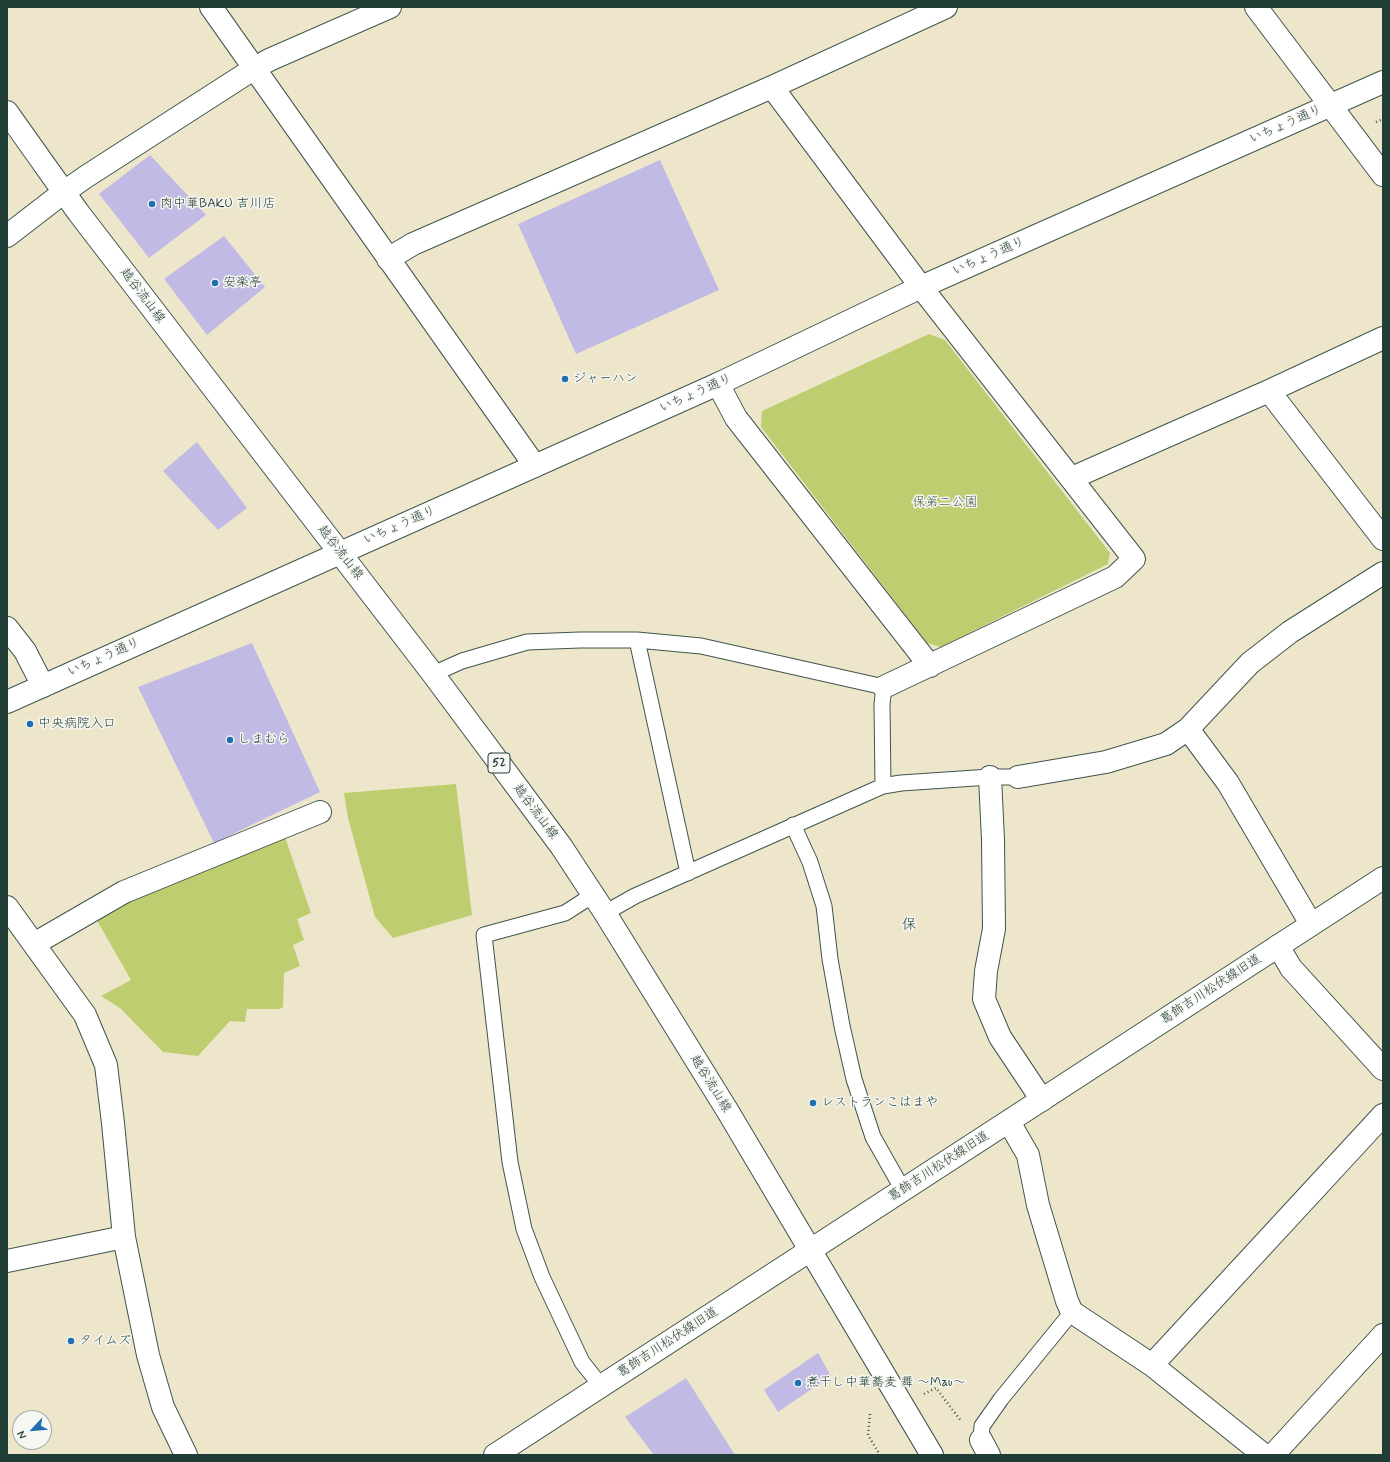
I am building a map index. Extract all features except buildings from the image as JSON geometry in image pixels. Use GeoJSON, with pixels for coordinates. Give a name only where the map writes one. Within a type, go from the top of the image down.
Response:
{"type":"FeatureCollection","features":[{"type":"Feature","properties":{"kind":"street"},"geometry":{"type":"LineString","coordinates":[[211,7],[535,466]]}},
{"type":"Feature","properties":{"kind":"street"},"geometry":{"type":"LineString","coordinates":[[7,236],[64,192],[255,68],[269,60],[390,7]]}},
{"type":"Feature","properties":{"kind":"street"},"geometry":{"type":"LineString","coordinates":[[388,259],[413,244],[772,87],[946,7]]}},
{"type":"Feature","properties":{"kind":"street"},"geometry":{"type":"LineString","coordinates":[[1256,7],[1383,175]]}},
{"type":"Feature","properties":{"kind":"street","name":"いちょう通り"},"geometry":{"type":"LineString","coordinates":[[7,702],[718,384],[921,287],[1383,82]]}},
{"type":"Feature","properties":{"kind":"street"},"geometry":{"type":"LineString","coordinates":[[772,87],[921,287],[1134,559],[1115,577],[884,687]]}},
{"type":"Feature","properties":{"kind":"street","name":"越谷流山線"},"geometry":{"type":"LineString","coordinates":[[7,112],[64,192],[155,314],[433,674],[561,846],[605,913],[731,1117],[932,1455]]}},
{"type":"Feature","properties":{"kind":"street"},"geometry":{"type":"LineString","coordinates":[[1072,478],[1269,391],[1383,338]]}},
{"type":"Feature","properties":{"kind":"street"},"geometry":{"type":"LineString","coordinates":[[718,384],[736,418],[930,666]]}},
{"type":"Feature","properties":{"kind":"street"},"geometry":{"type":"LineString","coordinates":[[1269,391],[1383,539]]}},
{"type":"Feature","properties":{"kind":"street"},"geometry":{"type":"LineString","coordinates":[[1018,778],[1106,762],[1166,744],[1188,729],[1250,663],[1290,632],[1383,573]]}},
{"type":"Feature","properties":{"kind":"street"},"geometry":{"type":"LineString","coordinates":[[7,628],[25,651],[43,686]]}},
{"type":"Feature","properties":{"kind":"street"},"geometry":{"type":"LineString","coordinates":[[1188,729],[1228,783],[1311,924]]}},
{"type":"Feature","properties":{"kind":"street"},"geometry":{"type":"LineString","coordinates":[[990,777],[993,840],[994,929],[986,970],[984,999],[1000,1038],[1042,1100]]}},
{"type":"Feature","properties":{"kind":"street"},"geometry":{"type":"LineString","coordinates":[[34,944],[124,892],[320,812]]}},
{"type":"Feature","properties":{"kind":"street","name":"葛飾吉川松伏線旧道"},"geometry":{"type":"LineString","coordinates":[[495,1455],[1383,878]]}},
{"type":"Feature","properties":{"kind":"street"},"geometry":{"type":"LineString","coordinates":[[7,907],[85,1015],[106,1065],[124,1237],[148,1355],[163,1407],[186,1455]]}},
{"type":"Feature","properties":{"kind":"street"},"geometry":{"type":"LineString","coordinates":[[1278,946],[1291,968],[1383,1069]]}},
{"type":"Feature","properties":{"kind":"street"},"geometry":{"type":"LineString","coordinates":[[1152,1365],[1383,1114]]}},
{"type":"Feature","properties":{"kind":"street"},"geometry":{"type":"LineString","coordinates":[[1009,1122],[1028,1155],[1038,1205],[1067,1301],[1072,1312],[1152,1365],[1264,1455]]}},
{"type":"Feature","properties":{"kind":"street"},"geometry":{"type":"LineString","coordinates":[[7,1260],[124,1237]]}},
{"type":"Feature","properties":{"kind":"street"},"geometry":{"type":"LineString","coordinates":[[1273,1455],[1383,1335]]}},
{"type":"Feature","properties":{"kind":"lane"},"geometry":{"type":"LineString","coordinates":[[637,640],[688,873]]}},
{"type":"Feature","properties":{"kind":"lane"},"geometry":{"type":"LineString","coordinates":[[433,674],[462,661],[527,642],[637,640],[701,646],[884,687],[882,704],[883,786]]}},
{"type":"Feature","properties":{"kind":"lane"},"geometry":{"type":"LineString","coordinates":[[605,913],[635,896],[883,786],[901,783],[990,777],[1018,778]]}},
{"type":"Feature","properties":{"kind":"lane"},"geometry":{"type":"LineString","coordinates":[[793,826],[810,862],[824,906],[830,958],[842,1026],[854,1079],[873,1137],[903,1190]]}},
{"type":"Feature","properties":{"kind":"lane"},"geometry":{"type":"LineString","coordinates":[[593,895],[566,913],[484,935],[510,1162],[524,1229],[542,1277],[582,1362],[601,1386]]}},
{"type":"Feature","properties":{"kind":"lane"},"geometry":{"type":"LineString","coordinates":[[985,1448],[982,1426],[1001,1399],[1072,1312]]}},
{"type":"Feature","properties":{"kind":"path"},"geometry":{"type":"LineString","coordinates":[[1375,122],[1383,119]]}},
{"type":"Feature","properties":{"kind":"path"},"geometry":{"type":"LineString","coordinates":[[924,1394],[936,1388],[966,1429],[985,1448]]}},
{"type":"Feature","properties":{"kind":"path"},"geometry":{"type":"LineString","coordinates":[[870,1414],[868,1435],[880,1455]]}},
{"type":"Feature","properties":{"kind":"green space","name":"保第二公園"},"geometry":{"type":"Polygon","coordinates":[[[929,334],[945,340],[1110,553],[1108,564],[941,647],[927,643],[761,427],[762,411],[929,334]]]}},
{"type":"Feature","properties":{"kind":"green space"},"geometry":{"type":"Polygon","coordinates":[[[456,784],[472,915],[393,938],[375,917],[348,818],[344,793],[456,784]]]}},
{"type":"Feature","properties":{"kind":"green space"},"geometry":{"type":"Polygon","coordinates":[[[285,837],[311,913],[297,919],[304,940],[293,945],[300,966],[284,973],[283,1007],[279,1009],[247,1009],[245,1022],[230,1021],[198,1056],[163,1052],[120,1008],[101,996],[131,980],[95,917],[128,899],[285,837]]]}},
{"type":"Feature","properties":{"kind":"place","name":"肉中華BAKU 吉川店"},"geometry":{"type":"Point","coordinates":[152,204]}},
{"type":"Feature","properties":{"kind":"place","name":"安楽亭"},"geometry":{"type":"Point","coordinates":[215,283]}},
{"type":"Feature","properties":{"kind":"place","name":"ジャーハン"},"geometry":{"type":"Point","coordinates":[565,379]}},
{"type":"Feature","properties":{"kind":"place","name":"中央病院入口"},"geometry":{"type":"Point","coordinates":[30,724]}},
{"type":"Feature","properties":{"kind":"place","name":"しまむら"},"geometry":{"type":"Point","coordinates":[230,740]}},
{"type":"Feature","properties":{"kind":"place","name":"レストランこはまや"},"geometry":{"type":"Point","coordinates":[813,1103]}},
{"type":"Feature","properties":{"kind":"place","name":"タイムズ"},"geometry":{"type":"Point","coordinates":[71,1341]}},
{"type":"Feature","properties":{"kind":"place","name":"煮干し中華蕎麦 舞 〜Mau〜"},"geometry":{"type":"Point","coordinates":[798,1383]}},
{"type":"Feature","properties":{"kind":"district","name":"保"},"geometry":{"type":"Point","coordinates":[909,926]}}]}
